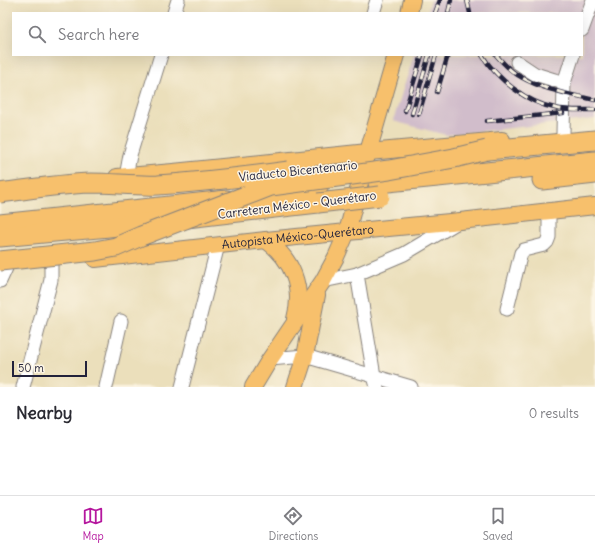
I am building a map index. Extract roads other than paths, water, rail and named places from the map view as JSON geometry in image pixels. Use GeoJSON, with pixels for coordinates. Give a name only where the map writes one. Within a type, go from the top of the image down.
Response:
{"type":"FeatureCollection","features":[{"type":"Feature","properties":{"kind":"highway","name":"Viaducto Bicentenario"},"geometry":{"type":"LineString","coordinates":[[0,193],[99,183],[137,185],[172,184],[487,150],[595,140]]}},
{"type":"Feature","properties":{"kind":"highway"},"geometry":{"type":"LineString","coordinates":[[1,269],[116,247],[271,186],[389,170],[454,158],[487,150]]}},
{"type":"Feature","properties":{"kind":"highway","name":"Carretera México - Querétaro"},"geometry":{"type":"LineString","coordinates":[[0,237],[109,226],[595,161]]}},
{"type":"Feature","properties":{"kind":"highway","name":"Carretera México - Querétaro"},"geometry":{"type":"LineString","coordinates":[[379,190],[595,174]]}},
{"type":"Feature","properties":{"kind":"highway","name":"Carretera México - Querétaro"},"geometry":{"type":"LineString","coordinates":[[0,224],[318,197]]}},
{"type":"Feature","properties":{"kind":"main road"},"geometry":{"type":"LineString","coordinates":[[409,12],[412,0]]}},
{"type":"Feature","properties":{"kind":"main road"},"geometry":{"type":"LineString","coordinates":[[253,387],[270,359],[321,284],[336,257],[347,232],[396,56]]}},
{"type":"Feature","properties":{"kind":"main road"},"geometry":{"type":"LineString","coordinates":[[0,188],[595,131]]}},
{"type":"Feature","properties":{"kind":"main road","name":"Autopista México-Querétaro"},"geometry":{"type":"LineString","coordinates":[[1,269],[595,206]]}},
{"type":"Feature","properties":{"kind":"main road"},"geometry":{"type":"LineString","coordinates":[[266,240],[283,255],[294,275],[298,294],[294,323]]}},
{"type":"Feature","properties":{"kind":"main road"},"geometry":{"type":"LineString","coordinates":[[1,269],[103,253],[131,255]]}},
{"type":"Feature","properties":{"kind":"main road"},"geometry":{"type":"LineString","coordinates":[[295,387],[306,356],[321,284]]}},
{"type":"Feature","properties":{"kind":"street"},"geometry":{"type":"LineString","coordinates":[[174,12],[178,0]]}},
{"type":"Feature","properties":{"kind":"street"},"geometry":{"type":"LineString","coordinates":[[373,12],[377,0]]}},
{"type":"Feature","properties":{"kind":"street"},"geometry":{"type":"LineString","coordinates":[[583,27],[593,0]]}},
{"type":"Feature","properties":{"kind":"street"},"geometry":{"type":"LineString","coordinates":[[126,177],[130,155],[161,56]]}},
{"type":"Feature","properties":{"kind":"street"},"geometry":{"type":"LineString","coordinates":[[563,134],[564,83],[574,56]]}},
{"type":"Feature","properties":{"kind":"street"},"geometry":{"type":"LineString","coordinates":[[517,62],[535,74],[564,83]]}},
{"type":"Feature","properties":{"kind":"street"},"geometry":{"type":"LineString","coordinates":[[507,310],[521,253],[524,250],[544,245],[547,242],[549,237],[549,211]]}},
{"type":"Feature","properties":{"kind":"street"},"geometry":{"type":"LineString","coordinates":[[321,284],[357,274],[404,254],[460,221]]}},
{"type":"Feature","properties":{"kind":"street"},"geometry":{"type":"LineString","coordinates":[[182,387],[218,245]]}},
{"type":"Feature","properties":{"kind":"street"},"geometry":{"type":"LineString","coordinates":[[22,387],[51,280],[51,264]]}},
{"type":"Feature","properties":{"kind":"street"},"geometry":{"type":"LineString","coordinates":[[357,274],[376,382]]}},
{"type":"Feature","properties":{"kind":"street"},"geometry":{"type":"LineString","coordinates":[[106,387],[121,321]]}},
{"type":"Feature","properties":{"kind":"street"},"geometry":{"type":"LineString","coordinates":[[270,359],[306,356],[376,382],[411,387]]}},
{"type":"Feature","properties":{"kind":"railway"},"geometry":{"type":"LineString","coordinates":[[435,12],[440,0]]}},
{"type":"Feature","properties":{"kind":"railway"},"geometry":{"type":"LineString","coordinates":[[448,12],[451,0]]}},
{"type":"Feature","properties":{"kind":"railway"},"geometry":{"type":"LineString","coordinates":[[467,0],[470,12]]}},
{"type":"Feature","properties":{"kind":"railway"},"geometry":{"type":"LineString","coordinates":[[405,111],[422,56]]}},
{"type":"Feature","properties":{"kind":"railway"},"geometry":{"type":"LineString","coordinates":[[412,114],[429,56]]}},
{"type":"Feature","properties":{"kind":"railway"},"geometry":{"type":"LineString","coordinates":[[419,114],[436,56]]}},
{"type":"Feature","properties":{"kind":"railway"},"geometry":{"type":"LineString","coordinates":[[437,92],[448,56]]}},
{"type":"Feature","properties":{"kind":"railway"},"geometry":{"type":"LineString","coordinates":[[483,56],[504,81],[534,101],[560,109],[595,110]]}},
{"type":"Feature","properties":{"kind":"railway"},"geometry":{"type":"LineString","coordinates":[[497,56],[514,73],[529,81],[557,91],[595,100]]}},
{"type":"Feature","properties":{"kind":"railway"},"geometry":{"type":"LineString","coordinates":[[487,121],[563,113]]}}]}
